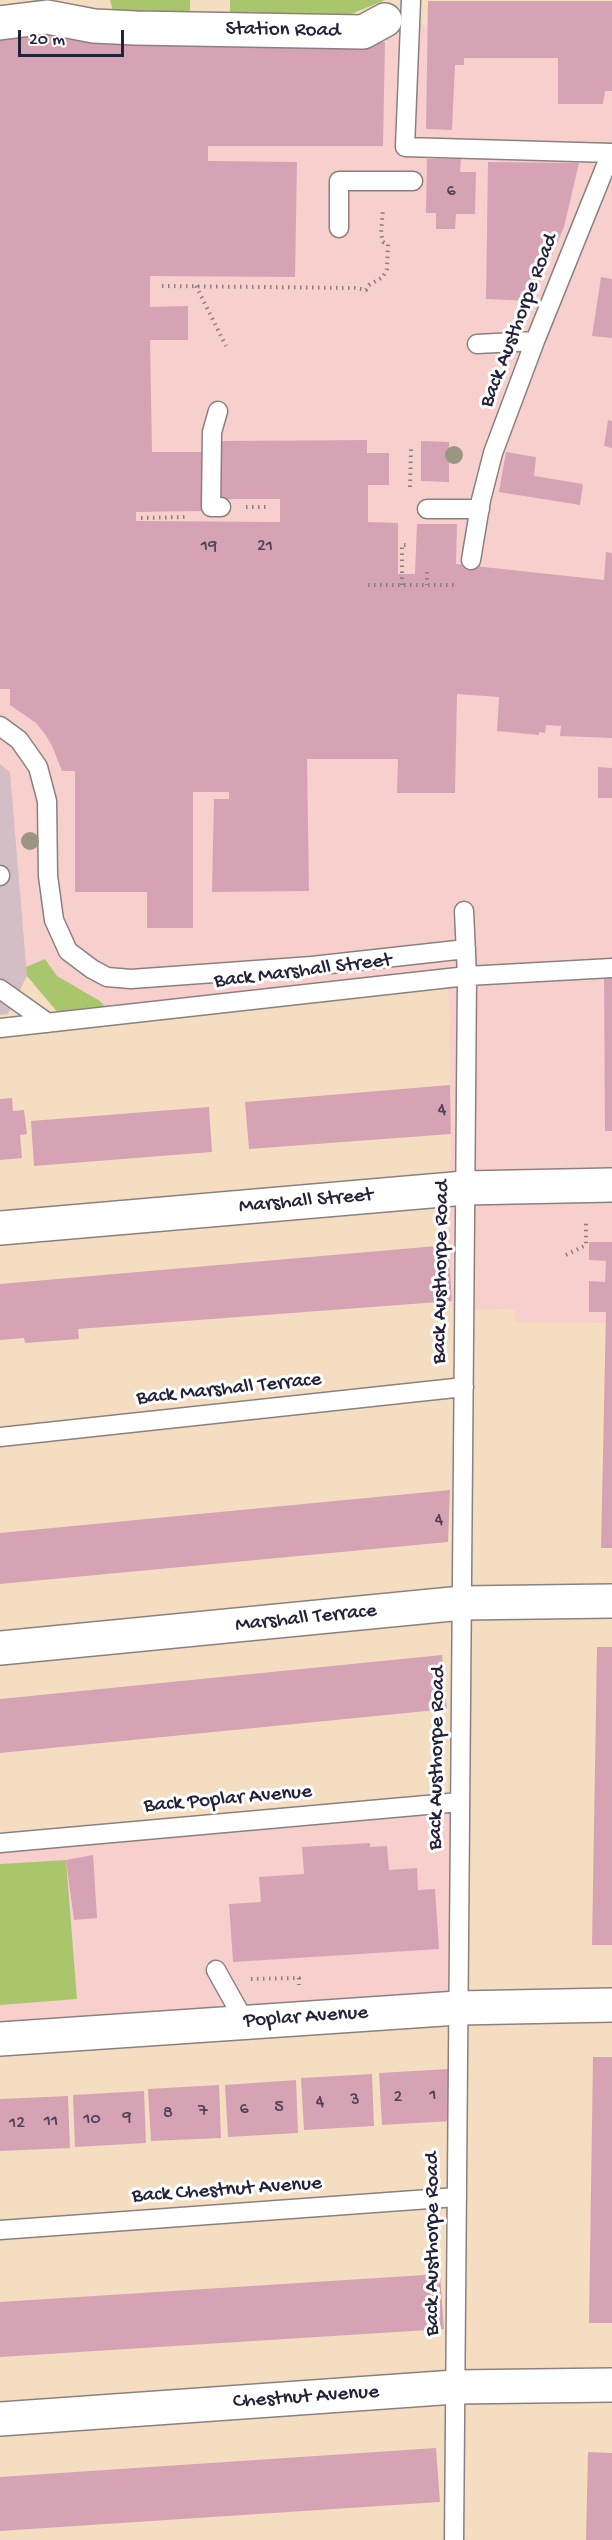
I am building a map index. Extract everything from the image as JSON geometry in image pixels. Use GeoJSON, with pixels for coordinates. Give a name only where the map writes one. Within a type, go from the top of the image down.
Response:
{"type":"FeatureCollection","features":[{"type":"Feature","properties":{"kind":"street","name":"Station Road"},"geometry":{"type":"LineString","coordinates":[[0,23],[48,17],[94,26],[136,28],[363,32],[385,20]]}},
{"type":"Feature","properties":{"kind":"street","name":"Marshall Street"},"geometry":{"type":"LineString","coordinates":[[0,1228],[465,1188],[600,1185]]}},
{"type":"Feature","properties":{"kind":"street","name":"Marshall Terrace"},"geometry":{"type":"LineString","coordinates":[[0,1648],[462,1603],[612,1601]]}},
{"type":"Feature","properties":{"kind":"street","name":"Poplar Avenue"},"geometry":{"type":"LineString","coordinates":[[0,2039],[458,2008],[612,2005]]}},
{"type":"Feature","properties":{"kind":"street","name":"Chestnut Avenue"},"geometry":{"type":"LineString","coordinates":[[0,2419],[455,2387],[612,2385]]}},
{"type":"Feature","properties":{"kind":"lane","name":"Back Austhorpe Road"},"geometry":{"type":"LineString","coordinates":[[411,0],[405,147],[612,153],[535,341],[493,453],[471,560]]}},
{"type":"Feature","properties":{"kind":"lane"},"geometry":{"type":"LineString","coordinates":[[339,228],[339,182],[413,182]]}},
{"type":"Feature","properties":{"kind":"lane"},"geometry":{"type":"LineString","coordinates":[[477,344],[535,341]]}},
{"type":"Feature","properties":{"kind":"lane"},"geometry":{"type":"LineString","coordinates":[[211,510],[212,432],[218,411]]}},
{"type":"Feature","properties":{"kind":"lane"},"geometry":{"type":"LineString","coordinates":[[427,509],[480,509]]}},
{"type":"Feature","properties":{"kind":"lane"},"geometry":{"type":"LineString","coordinates":[[0,726],[19,740],[38,767],[44,786],[48,829],[48,876],[54,920],[68,951],[107,977],[130,979],[224,973],[466,949]]}},
{"type":"Feature","properties":{"kind":"lane","name":"Back Austhorpe Road"},"geometry":{"type":"LineString","coordinates":[[454,2540],[467,976],[464,911]]}},
{"type":"Feature","properties":{"kind":"lane","name":"Back Marshall Street"},"geometry":{"type":"LineString","coordinates":[[0,1028],[467,976],[612,968]]}},
{"type":"Feature","properties":{"kind":"lane"},"geometry":{"type":"LineString","coordinates":[[0,989],[48,1023]]}},
{"type":"Feature","properties":{"kind":"lane","name":"Back Marshall Terrace"},"geometry":{"type":"LineString","coordinates":[[0,1437],[464,1387]]}},
{"type":"Feature","properties":{"kind":"lane","name":"Back Poplar Avenue"},"geometry":{"type":"LineString","coordinates":[[0,1843],[460,1802]]}},
{"type":"Feature","properties":{"kind":"lane"},"geometry":{"type":"LineString","coordinates":[[216,1970],[244,2022]]}},
{"type":"Feature","properties":{"kind":"lane","name":"Back Chestnut Avenue"},"geometry":{"type":"LineString","coordinates":[[0,2230],[457,2197]]}},
{"type":"Feature","properties":{"kind":"path"},"geometry":{"type":"LineString","coordinates":[[196,286],[225,346]]}},
{"type":"Feature","properties":{"kind":"path"},"geometry":{"type":"LineString","coordinates":[[409,497],[411,449]]}},
{"type":"Feature","properties":{"kind":"path"},"geometry":{"type":"LineString","coordinates":[[141,518],[211,510]]}},
{"type":"Feature","properties":{"kind":"path"},"geometry":{"type":"LineString","coordinates":[[402,585],[402,545],[408,545]]}},
{"type":"Feature","properties":{"kind":"path"},"geometry":{"type":"LineString","coordinates":[[427,572],[427,585]]}},
{"type":"Feature","properties":{"kind":"path"},"geometry":{"type":"LineString","coordinates":[[368,585],[457,585]]}},
{"type":"Feature","properties":{"kind":"path"},"geometry":{"type":"LineString","coordinates":[[566,1255],[586,1245],[600,1185]]}},
{"type":"Feature","properties":{"kind":"shaded area"},"geometry":{"type":"Polygon","coordinates":[[[428,1],[612,1],[612,1323],[515,1322],[515,1309],[453,1310],[448,1245],[451,1134],[449,1001],[445,972],[267,989],[59,1014],[27,976],[10,772],[0,764],[0,14],[385,20],[427,25],[428,1]]]}},
{"type":"Feature","properties":{"kind":"shaded area"},"geometry":{"type":"Polygon","coordinates":[[[0,764],[10,772],[27,976],[8,1014],[0,1015],[0,764]]]}},
{"type":"Feature","properties":{"kind":"shaded area"},"geometry":{"type":"Polygon","coordinates":[[[460,1802],[458,2008],[0,2039],[0,1843],[460,1802]]]}},
{"type":"Feature","properties":{"kind":"green space"},"geometry":{"type":"Polygon","coordinates":[[[110,0],[190,0],[190,13],[113,11],[110,0]]]}},
{"type":"Feature","properties":{"kind":"green space"},"geometry":{"type":"Polygon","coordinates":[[[230,0],[385,0],[320,27],[230,25],[230,0]]]}},
{"type":"Feature","properties":{"kind":"green space"},"geometry":{"type":"Polygon","coordinates":[[[45,959],[57,976],[100,1001],[106,1008],[59,1014],[27,976],[26,967],[45,959]]]}},
{"type":"Feature","properties":{"kind":"green space"},"geometry":{"type":"Polygon","coordinates":[[[66,1860],[77,1999],[0,2005],[0,1864],[66,1860]]]}},
{"type":"Feature","properties":{"kind":"building"},"geometry":{"type":"Polygon","coordinates":[[[428,1],[612,1],[612,91],[605,91],[603,104],[558,104],[558,58],[464,58],[464,65],[455,65],[452,130],[426,129],[428,1]]]}},
{"type":"Feature","properties":{"kind":"building"},"geometry":{"type":"Polygon","coordinates":[[[0,14],[209,40],[385,42],[383,146],[208,146],[208,161],[297,162],[295,277],[150,276],[150,307],[188,306],[188,340],[150,340],[152,452],[202,452],[202,511],[136,512],[136,521],[280,522],[280,499],[221,499],[222,441],[367,440],[367,453],[389,453],[389,485],[368,485],[368,522],[398,523],[398,574],[415,574],[417,524],[457,524],[456,564],[604,580],[606,552],[612,553],[612,738],[560,736],[561,726],[546,725],[545,733],[539,732],[539,735],[497,731],[499,697],[457,694],[455,793],[397,793],[398,759],[307,759],[309,891],[212,892],[214,799],[229,799],[229,792],[193,792],[193,928],[147,928],[147,892],[75,892],[75,771],[62,771],[45,734],[36,723],[10,705],[10,689],[0,689],[0,14]]]}},
{"type":"Feature","properties":{"kind":"building"},"geometry":{"type":"Polygon","coordinates":[[[427,159],[461,159],[460,172],[476,172],[475,214],[456,214],[455,229],[436,229],[436,213],[426,213],[427,159]]]}},
{"type":"Feature","properties":{"kind":"building"},"geometry":{"type":"Polygon","coordinates":[[[488,162],[579,163],[564,227],[532,301],[486,299],[488,162]]]}},
{"type":"Feature","properties":{"kind":"building"},"geometry":{"type":"Polygon","coordinates":[[[601,277],[612,279],[612,338],[592,336],[601,277]]]}},
{"type":"Feature","properties":{"kind":"building"},"geometry":{"type":"Polygon","coordinates":[[[608,420],[612,421],[612,448],[604,446],[608,420]]]}},
{"type":"Feature","properties":{"kind":"building"},"geometry":{"type":"Polygon","coordinates":[[[421,441],[449,442],[449,482],[421,481],[421,441]]]}},
{"type":"Feature","properties":{"kind":"building"},"geometry":{"type":"Polygon","coordinates":[[[506,452],[536,457],[534,476],[583,484],[580,505],[499,492],[506,452]]]}},
{"type":"Feature","properties":{"kind":"building"},"geometry":{"type":"Polygon","coordinates":[[[598,767],[612,768],[612,798],[598,798],[598,767]]]}},
{"type":"Feature","properties":{"kind":"building"},"geometry":{"type":"Polygon","coordinates":[[[612,976],[612,1131],[605,1131],[604,977],[612,976]]]}},
{"type":"Feature","properties":{"kind":"building"},"geometry":{"type":"Polygon","coordinates":[[[450,1085],[451,1134],[249,1149],[245,1102],[450,1085]]]}},
{"type":"Feature","properties":{"kind":"building"},"geometry":{"type":"Polygon","coordinates":[[[12,1098],[13,1111],[24,1110],[27,1134],[20,1135],[22,1158],[0,1160],[0,1099],[12,1098]]]}},
{"type":"Feature","properties":{"kind":"building"},"geometry":{"type":"Polygon","coordinates":[[[209,1107],[212,1152],[34,1166],[31,1121],[209,1107]]]}},
{"type":"Feature","properties":{"kind":"building"},"geometry":{"type":"Polygon","coordinates":[[[589,1242],[612,1242],[612,1548],[601,1548],[606,1312],[589,1312],[589,1281],[605,1282],[606,1261],[589,1260],[589,1242]]]}},
{"type":"Feature","properties":{"kind":"building"},"geometry":{"type":"Polygon","coordinates":[[[448,1245],[452,1301],[78,1329],[79,1339],[25,1343],[24,1338],[0,1340],[0,1284],[448,1245]]]}},
{"type":"Feature","properties":{"kind":"building"},"geometry":{"type":"Polygon","coordinates":[[[450,1490],[448,1542],[0,1584],[0,1533],[450,1490]]]}},
{"type":"Feature","properties":{"kind":"building"},"geometry":{"type":"Polygon","coordinates":[[[597,1647],[612,1647],[612,1945],[592,1945],[597,1647]]]}},
{"type":"Feature","properties":{"kind":"building"},"geometry":{"type":"Polygon","coordinates":[[[442,1655],[447,1709],[0,1753],[0,1699],[442,1655]]]}},
{"type":"Feature","properties":{"kind":"building"},"geometry":{"type":"Polygon","coordinates":[[[370,1843],[370,1847],[387,1846],[389,1870],[417,1868],[418,1890],[435,1889],[439,1949],[233,1962],[229,1904],[261,1902],[259,1877],[304,1874],[302,1847],[370,1843]]]}},
{"type":"Feature","properties":{"kind":"building"},"geometry":{"type":"Polygon","coordinates":[[[93,1855],[97,1918],[74,1920],[66,1860],[93,1855]]]}},
{"type":"Feature","properties":{"kind":"building"},"geometry":{"type":"Polygon","coordinates":[[[593,2057],[612,2057],[612,2323],[589,2323],[593,2057]]]}},
{"type":"Feature","properties":{"kind":"building"},"geometry":{"type":"Polygon","coordinates":[[[449,2069],[452,2121],[382,2125],[379,2073],[449,2069]]]}},
{"type":"Feature","properties":{"kind":"building"},"geometry":{"type":"Polygon","coordinates":[[[372,2074],[374,2126],[304,2130],[301,2078],[372,2074]]]}},
{"type":"Feature","properties":{"kind":"building"},"geometry":{"type":"Polygon","coordinates":[[[296,2080],[298,2133],[228,2137],[225,2085],[296,2080]]]}},
{"type":"Feature","properties":{"kind":"building"},"geometry":{"type":"Polygon","coordinates":[[[219,2085],[221,2138],[151,2141],[148,2089],[219,2085]]]}},
{"type":"Feature","properties":{"kind":"building"},"geometry":{"type":"Polygon","coordinates":[[[144,2091],[146,2143],[75,2147],[73,2095],[144,2091]]]}},
{"type":"Feature","properties":{"kind":"building"},"geometry":{"type":"Polygon","coordinates":[[[68,2096],[70,2148],[0,2151],[0,2099],[68,2096]]]}},
{"type":"Feature","properties":{"kind":"building"},"geometry":{"type":"Polygon","coordinates":[[[440,2274],[444,2329],[0,2357],[0,2302],[440,2274]]]}},
{"type":"Feature","properties":{"kind":"building"},"geometry":{"type":"Polygon","coordinates":[[[436,2448],[440,2502],[0,2531],[0,2477],[436,2448]]]}},
{"type":"Feature","properties":{"kind":"building"},"geometry":{"type":"Polygon","coordinates":[[[588,2452],[612,2453],[612,2540],[586,2540],[588,2452]]]}}]}
